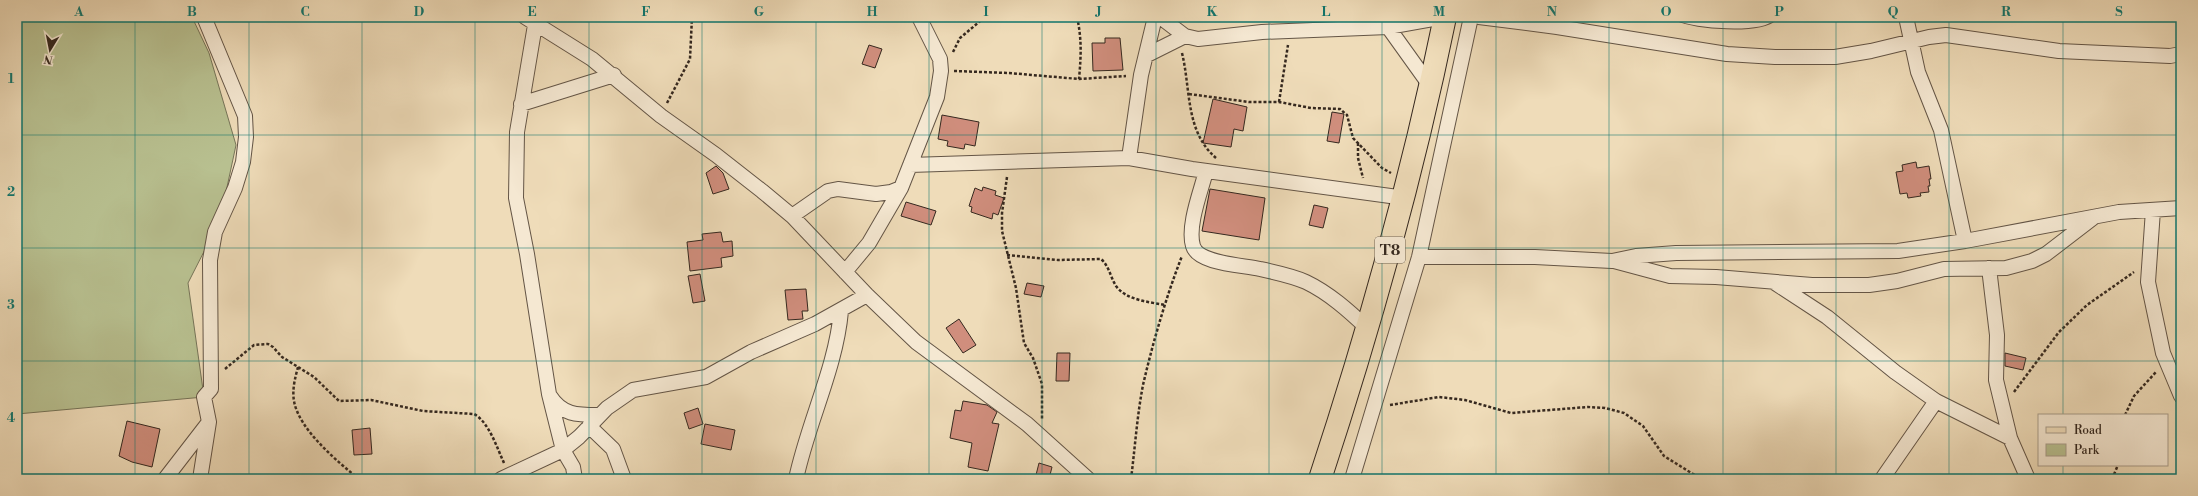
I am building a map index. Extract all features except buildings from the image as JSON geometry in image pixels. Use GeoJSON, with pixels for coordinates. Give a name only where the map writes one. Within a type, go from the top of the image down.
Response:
{"type":"FeatureCollection","features":[{"type":"Feature","properties":{"kind":"main road","name":"T8"},"geometry":{"type":"LineString","coordinates":[[1320,479],[1368,328],[1406,191],[1431,87],[1435,18]]}},
{"type":"Feature","properties":{"kind":"street"},"geometry":{"type":"LineString","coordinates":[[200,479],[209,422],[204,397],[211,389],[210,260],[215,232],[235,188],[243,162],[246,136],[245,116],[204,17]]}},
{"type":"Feature","properties":{"kind":"street"},"geometry":{"type":"LineString","coordinates":[[845,272],[869,243],[901,188],[937,97],[943,71],[940,59],[919,17]]}},
{"type":"Feature","properties":{"kind":"street"},"geometry":{"type":"LineString","coordinates":[[1129,158],[1141,75],[1155,17]]}},
{"type":"Feature","properties":{"kind":"street"},"geometry":{"type":"LineString","coordinates":[[1160,17],[1182,37]]}},
{"type":"Feature","properties":{"kind":"street"},"geometry":{"type":"LineString","coordinates":[[1352,479],[1419,256],[1470,17]]}},
{"type":"Feature","properties":{"kind":"street"},"geometry":{"type":"LineString","coordinates":[[1480,17],[1557,27],[1727,54],[1775,58],[1835,57],[1871,51],[1910,41],[1946,36],[2059,51],[2170,56],[2181,54]]}},
{"type":"Feature","properties":{"kind":"street"},"geometry":{"type":"LineString","coordinates":[[1906,17],[1910,41],[1918,72],[1941,130],[1965,241]]}},
{"type":"Feature","properties":{"kind":"street"},"geometry":{"type":"LineString","coordinates":[[1147,55],[1182,37],[1198,39],[1290,30],[1388,27],[1435,18]]}},
{"type":"Feature","properties":{"kind":"street"},"geometry":{"type":"LineString","coordinates":[[575,479],[572,467],[562,450],[549,394],[527,254],[516,198],[515,170],[530,21],[592,58],[661,116],[716,155],[792,216],[867,295],[916,342],[994,398],[1042,437],[1088,479]]}},
{"type":"Feature","properties":{"kind":"street"},"geometry":{"type":"LineString","coordinates":[[1388,27],[1431,87]]}},
{"type":"Feature","properties":{"kind":"street"},"geometry":{"type":"LineString","coordinates":[[521,104],[614,75]]}},
{"type":"Feature","properties":{"kind":"street"},"geometry":{"type":"LineString","coordinates":[[910,165],[1129,158],[1206,171],[1366,192],[1406,191]]}},
{"type":"Feature","properties":{"kind":"street"},"geometry":{"type":"LineString","coordinates":[[1206,171],[1191,232],[1193,247],[1199,254],[1213,261],[1259,269],[1306,282],[1322,291],[1368,328]]}},
{"type":"Feature","properties":{"kind":"street"},"geometry":{"type":"LineString","coordinates":[[792,216],[828,191],[838,189],[876,194],[891,192],[901,188]]}},
{"type":"Feature","properties":{"kind":"street"},"geometry":{"type":"LineString","coordinates":[[1612,261],[1636,256],[1676,253],[1898,251],[1965,241],[2119,212],[2181,208]]}},
{"type":"Feature","properties":{"kind":"street"},"geometry":{"type":"LineString","coordinates":[[2154,210],[2148,282],[2153,312],[2166,361],[2181,396]]}},
{"type":"Feature","properties":{"kind":"street"},"geometry":{"type":"LineString","coordinates":[[1419,256],[1535,257],[1612,261],[1670,276],[1812,285],[1869,285],[1897,282],[1944,269],[2006,268],[2032,261],[2052,250],[2095,217]]}},
{"type":"Feature","properties":{"kind":"street"},"geometry":{"type":"LineString","coordinates":[[1989,268],[1997,335],[1996,380],[2010,438],[2028,479]]}},
{"type":"Feature","properties":{"kind":"street"},"geometry":{"type":"LineString","coordinates":[[1772,282],[1827,316],[1895,372],[1936,401],[2010,438]]}},
{"type":"Feature","properties":{"kind":"street"},"geometry":{"type":"LineString","coordinates":[[505,476],[562,450],[579,437],[594,420],[633,390],[706,377],[751,352],[841,311],[867,295]]}},
{"type":"Feature","properties":{"kind":"street"},"geometry":{"type":"LineString","coordinates":[[796,479],[808,434],[832,359],[841,311]]}},
{"type":"Feature","properties":{"kind":"street"},"geometry":{"type":"LineString","coordinates":[[549,394],[555,403],[565,412],[594,420],[613,449],[624,479]]}},
{"type":"Feature","properties":{"kind":"street"},"geometry":{"type":"LineString","coordinates":[[1882,479],[1936,401]]}},
{"type":"Feature","properties":{"kind":"street"},"geometry":{"type":"LineString","coordinates":[[165,479],[209,422]]}},
{"type":"Feature","properties":{"kind":"lane"},"geometry":{"type":"LineString","coordinates":[[1678,17],[1698,22],[1730,24],[1756,23],[1770,20],[1774,17]]}},
{"type":"Feature","properties":{"kind":"path"},"geometry":{"type":"LineString","coordinates":[[661,116],[690,59],[692,17]]}},
{"type":"Feature","properties":{"kind":"path"},"geometry":{"type":"LineString","coordinates":[[985,17],[960,38],[943,71],[1009,73],[1079,78],[1141,75]]}},
{"type":"Feature","properties":{"kind":"path"},"geometry":{"type":"LineString","coordinates":[[1077,17],[1081,36],[1082,55],[1079,78]]}},
{"type":"Feature","properties":{"kind":"path"},"geometry":{"type":"LineString","coordinates":[[1279,102],[1290,30]]}},
{"type":"Feature","properties":{"kind":"path"},"geometry":{"type":"LineString","coordinates":[[1182,37],[1189,94],[1197,134],[1206,149],[1220,160]]}},
{"type":"Feature","properties":{"kind":"path"},"geometry":{"type":"LineString","coordinates":[[1189,94],[1249,102],[1279,102],[1345,112],[1353,138],[1406,191]]}},
{"type":"Feature","properties":{"kind":"path"},"geometry":{"type":"LineString","coordinates":[[1358,143],[1358,158],[1366,192]]}},
{"type":"Feature","properties":{"kind":"path"},"geometry":{"type":"LineString","coordinates":[[1010,162],[1002,213],[1002,231],[1016,288],[1024,343],[1033,358],[1042,384],[1042,437]]}},
{"type":"Feature","properties":{"kind":"path"},"geometry":{"type":"LineString","coordinates":[[1131,479],[1134,444],[1144,385],[1165,306],[1191,232]]}},
{"type":"Feature","properties":{"kind":"path"},"geometry":{"type":"LineString","coordinates":[[1007,255],[1058,260],[1101,258],[1107,264],[1117,287],[1125,294],[1165,306]]}},
{"type":"Feature","properties":{"kind":"path"},"geometry":{"type":"LineString","coordinates":[[2002,406],[2059,332],[2087,305],[2149,261]]}},
{"type":"Feature","properties":{"kind":"path"},"geometry":{"type":"LineString","coordinates":[[211,380],[235,362],[246,350],[262,343],[273,347],[282,357],[323,384],[333,396],[345,402],[371,400],[423,411],[474,414],[480,417],[505,476]]}},
{"type":"Feature","properties":{"kind":"path"},"geometry":{"type":"LineString","coordinates":[[2125,414],[2134,396],[2166,361]]}},
{"type":"Feature","properties":{"kind":"path"},"geometry":{"type":"LineString","coordinates":[[298,367],[293,386],[294,402],[299,416],[328,454],[359,479]]}},
{"type":"Feature","properties":{"kind":"path"},"geometry":{"type":"LineString","coordinates":[[1373,409],[1420,399],[1439,397],[1465,400],[1511,413],[1553,408],[1605,408],[1624,412],[1642,426],[1664,456],[1701,479]]}},
{"type":"Feature","properties":{"kind":"path"},"geometry":{"type":"LineString","coordinates":[[2112,479],[2118,466]]}},
{"type":"Feature","properties":{"kind":"green space"},"geometry":{"type":"Polygon","coordinates":[[[17,17],[192,17],[209,53],[236,145],[220,220],[188,283],[204,397],[17,414],[17,17]]]}}]}
